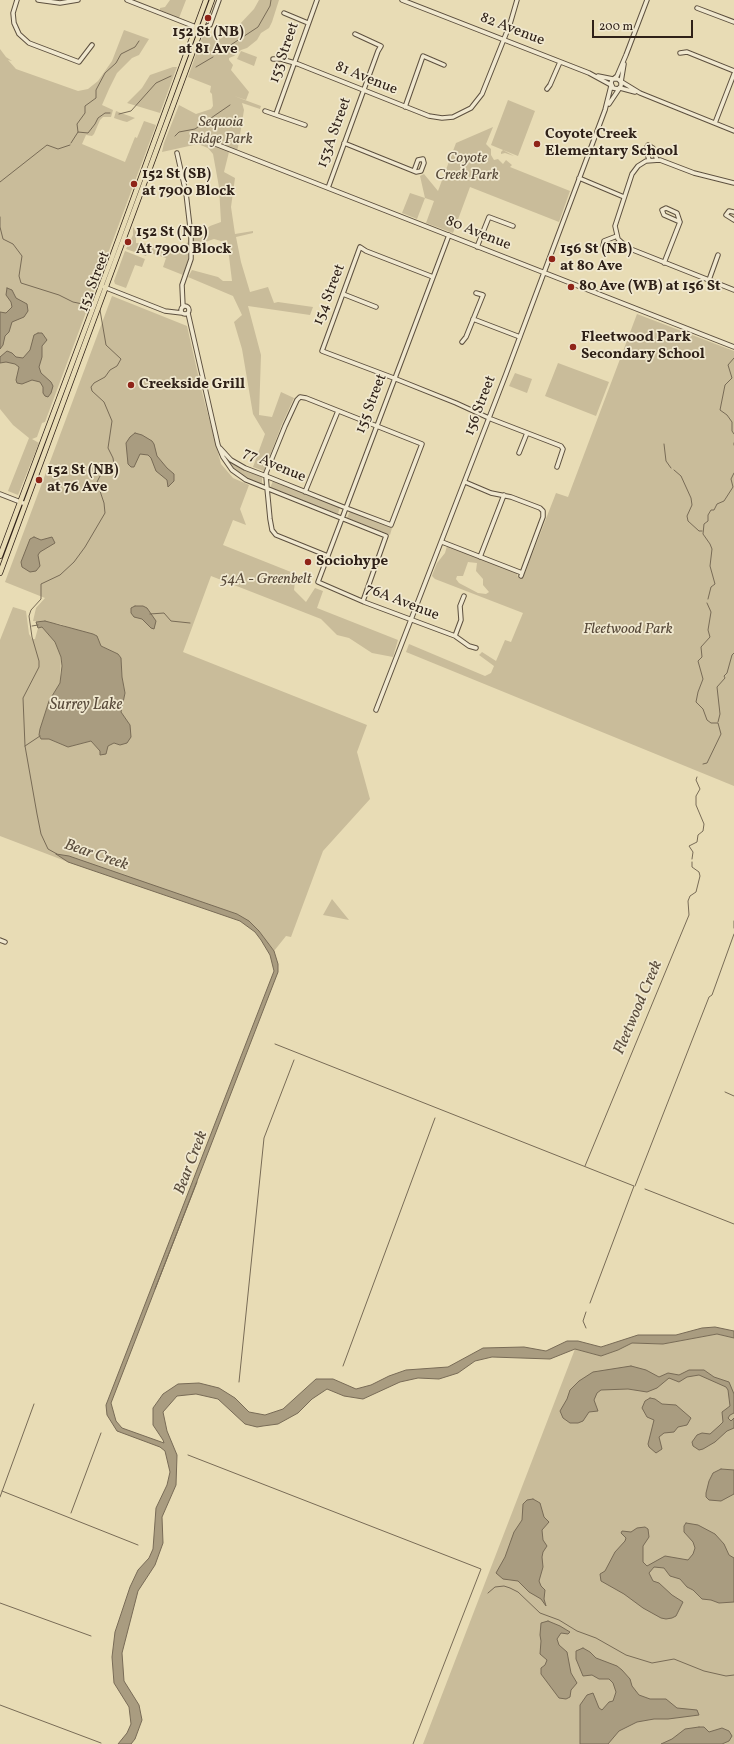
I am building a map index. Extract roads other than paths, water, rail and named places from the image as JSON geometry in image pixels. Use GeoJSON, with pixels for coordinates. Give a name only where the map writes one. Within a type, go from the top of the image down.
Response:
{"type":"FeatureCollection","features":[{"type":"Feature","properties":{"kind":"main road","name":"152 Street"},"geometry":{"type":"LineString","coordinates":[[0,573],[23,503],[92,310],[206,0]]}},
{"type":"Feature","properties":{"kind":"main road","name":"152 Street"},"geometry":{"type":"LineString","coordinates":[[0,556],[23,503],[100,304],[212,0]]}},
{"type":"Feature","properties":{"kind":"street"},"geometry":{"type":"LineString","coordinates":[[17,0],[14,21],[18,32],[27,42],[79,62],[92,45]]}},
{"type":"Feature","properties":{"kind":"street"},"geometry":{"type":"LineString","coordinates":[[38,0],[60,3],[78,0]]}},
{"type":"Feature","properties":{"kind":"street"},"geometry":{"type":"LineString","coordinates":[[127,0],[201,29],[210,25],[218,0]]}},
{"type":"Feature","properties":{"kind":"street","name":"153 Street"},"geometry":{"type":"LineString","coordinates":[[276,114],[317,0]]}},
{"type":"Feature","properties":{"kind":"street","name":"82 Avenue"},"geometry":{"type":"LineString","coordinates":[[402,0],[591,74],[614,79]]}},
{"type":"Feature","properties":{"kind":"street"},"geometry":{"type":"LineString","coordinates":[[504,40],[517,0]]}},
{"type":"Feature","properties":{"kind":"street"},"geometry":{"type":"LineString","coordinates":[[647,0],[626,55],[611,86],[615,89],[620,88],[640,93],[734,130]]}},
{"type":"Feature","properties":{"kind":"street"},"geometry":{"type":"LineString","coordinates":[[697,8],[734,22]]}},
{"type":"Feature","properties":{"kind":"street"},"geometry":{"type":"LineString","coordinates":[[284,14],[308,23]]}},
{"type":"Feature","properties":{"kind":"street","name":"153A Street"},"geometry":{"type":"LineString","coordinates":[[328,188],[381,46],[356,34]]}},
{"type":"Feature","properties":{"kind":"street","name":"81 Avenue"},"geometry":{"type":"LineString","coordinates":[[273,59],[281,59],[429,116],[439,118],[451,117],[465,112],[480,98],[504,40]]}},
{"type":"Feature","properties":{"kind":"street"},"geometry":{"type":"LineString","coordinates":[[680,53],[687,52],[734,73],[715,123]]}},
{"type":"Feature","properties":{"kind":"street"},"geometry":{"type":"LineString","coordinates":[[620,88],[626,55]]}},
{"type":"Feature","properties":{"kind":"street"},"geometry":{"type":"LineString","coordinates":[[405,107],[423,56],[444,65]]}},
{"type":"Feature","properties":{"kind":"street"},"geometry":{"type":"LineString","coordinates":[[547,89],[560,62]]}},
{"type":"Feature","properties":{"kind":"street","name":"82 Avenue"},"geometry":{"type":"LineString","coordinates":[[591,74],[611,86]]}},
{"type":"Feature","properties":{"kind":"street"},"geometry":{"type":"LineString","coordinates":[[614,79],[618,79],[640,93]]}},
{"type":"Feature","properties":{"kind":"street","name":"156 Street"},"geometry":{"type":"LineString","coordinates":[[376,710],[520,337],[605,110],[611,86]]}},
{"type":"Feature","properties":{"kind":"street","name":"156 Street"},"geometry":{"type":"LineString","coordinates":[[605,110],[615,92],[620,88]]}},
{"type":"Feature","properties":{"kind":"street"},"geometry":{"type":"LineString","coordinates":[[265,111],[305,126],[307,120]]}},
{"type":"Feature","properties":{"kind":"street","name":"80 Avenue"},"geometry":{"type":"LineString","coordinates":[[213,143],[734,347]]}},
{"type":"Feature","properties":{"kind":"street"},"geometry":{"type":"LineString","coordinates":[[344,143],[414,171]]}},
{"type":"Feature","properties":{"kind":"street"},"geometry":{"type":"LineString","coordinates":[[649,160],[646,149],[648,145],[652,148],[657,160]]}},
{"type":"Feature","properties":{"kind":"street"},"geometry":{"type":"LineString","coordinates":[[177,153],[186,193],[191,240],[191,259],[182,285],[184,310],[190,327],[220,448]]}},
{"type":"Feature","properties":{"kind":"street"},"geometry":{"type":"LineString","coordinates":[[734,183],[694,173],[657,160],[649,160],[642,163],[635,170],[615,223],[616,236],[620,242],[630,250],[734,290]]}},
{"type":"Feature","properties":{"kind":"street"},"geometry":{"type":"LineString","coordinates":[[579,178],[624,197]]}},
{"type":"Feature","properties":{"kind":"street"},"geometry":{"type":"LineString","coordinates":[[664,263],[680,222],[678,214],[665,208],[661,212],[664,215],[680,222]]}},
{"type":"Feature","properties":{"kind":"street"},"geometry":{"type":"LineString","coordinates":[[734,212],[729,211],[726,216],[734,220]]}},
{"type":"Feature","properties":{"kind":"street"},"geometry":{"type":"LineString","coordinates":[[477,247],[489,217],[513,226]]}},
{"type":"Feature","properties":{"kind":"street","name":"155 Street"},"geometry":{"type":"LineString","coordinates":[[318,582],[449,236]]}},
{"type":"Feature","properties":{"kind":"street"},"geometry":{"type":"LineString","coordinates":[[616,236],[604,241],[603,246],[607,248],[620,242]]}},
{"type":"Feature","properties":{"kind":"street","name":"154 Street"},"geometry":{"type":"LineString","coordinates":[[394,378],[322,351],[360,247],[366,251],[433,277]]}},
{"type":"Feature","properties":{"kind":"street"},"geometry":{"type":"LineString","coordinates":[[709,280],[718,255]]}},
{"type":"Feature","properties":{"kind":"street"},"geometry":{"type":"LineString","coordinates":[[101,286],[168,312],[184,310]]}},
{"type":"Feature","properties":{"kind":"street"},"geometry":{"type":"LineString","coordinates":[[462,342],[466,338],[483,295],[476,293]]}},
{"type":"Feature","properties":{"kind":"street"},"geometry":{"type":"LineString","coordinates":[[343,294],[376,307]]}},
{"type":"Feature","properties":{"kind":"street"},"geometry":{"type":"LineString","coordinates":[[474,319],[520,337]]}},
{"type":"Feature","properties":{"kind":"street"},"geometry":{"type":"LineString","coordinates":[[394,378],[489,418],[561,446],[563,449],[557,466]]}},
{"type":"Feature","properties":{"kind":"street"},"geometry":{"type":"LineString","coordinates":[[328,556],[279,537],[274,533],[270,519],[266,476],[286,423],[297,401],[302,397],[376,426]]}},
{"type":"Feature","properties":{"kind":"street"},"geometry":{"type":"LineString","coordinates":[[306,492],[338,411]]}},
{"type":"Feature","properties":{"kind":"street","name":"77 Avenue"},"geometry":{"type":"LineString","coordinates":[[220,448],[230,460],[239,466],[391,525],[422,444],[376,426]]}},
{"type":"Feature","properties":{"kind":"street"},"geometry":{"type":"LineString","coordinates":[[520,453],[527,433]]}},
{"type":"Feature","properties":{"kind":"street","name":"77 Avenue"},"geometry":{"type":"LineString","coordinates":[[220,448],[226,462],[236,473],[246,480],[342,517],[386,536],[363,601]]}},
{"type":"Feature","properties":{"kind":"street"},"geometry":{"type":"LineString","coordinates":[[442,542],[521,574],[543,512],[540,508],[504,495],[491,493],[465,482]]}},
{"type":"Feature","properties":{"kind":"street"},"geometry":{"type":"LineString","coordinates":[[0,494],[23,503]]}},
{"type":"Feature","properties":{"kind":"street"},"geometry":{"type":"LineString","coordinates":[[480,557],[504,495]]}},
{"type":"Feature","properties":{"kind":"street","name":"76A Avenue"},"geometry":{"type":"LineString","coordinates":[[318,582],[455,636],[469,646],[476,648]]}},
{"type":"Feature","properties":{"kind":"street"},"geometry":{"type":"LineString","coordinates":[[455,636],[461,620],[460,606],[464,596]]}},
{"type":"Feature","properties":{"kind":"street"},"geometry":{"type":"LineString","coordinates":[[0,940],[5,942]]}},
{"type":"Feature","properties":{"kind":"water"},"geometry":{"type":"Polygon","coordinates":[[[7,288],[12,290],[16,298],[27,304],[28,311],[24,317],[12,322],[9,332],[5,336],[3,345],[0,349],[0,312],[6,313],[12,307],[11,302],[6,295],[7,288]]]}},
{"type":"Feature","properties":{"kind":"water"},"geometry":{"type":"Polygon","coordinates":[[[42,333],[47,340],[42,346],[42,357],[39,367],[41,373],[51,382],[53,386],[48,397],[43,393],[43,387],[40,382],[32,380],[22,384],[17,383],[16,380],[19,367],[15,364],[6,362],[0,363],[0,357],[7,351],[16,357],[23,358],[30,350],[34,335],[42,333]]]}},
{"type":"Feature","properties":{"kind":"water"},"geometry":{"type":"Polygon","coordinates":[[[135,433],[152,441],[157,456],[174,474],[174,481],[168,487],[167,480],[156,471],[151,458],[148,455],[140,454],[134,467],[131,467],[128,464],[126,443],[135,433]]]}},
{"type":"Feature","properties":{"kind":"water"},"geometry":{"type":"Polygon","coordinates":[[[34,537],[41,540],[52,537],[55,543],[40,552],[38,555],[40,566],[36,571],[30,572],[22,567],[21,562],[30,539],[34,537]]]}},
{"type":"Feature","properties":{"kind":"water"},"geometry":{"type":"Polygon","coordinates":[[[135,606],[143,606],[147,608],[156,621],[154,629],[142,619],[134,617],[131,613],[131,608],[135,606]]]}},
{"type":"Feature","properties":{"kind":"water","name":"Surrey Lake"},"geometry":{"type":"Polygon","coordinates":[[[45,621],[93,634],[97,636],[101,646],[118,654],[121,658],[125,693],[121,712],[130,725],[131,737],[127,743],[120,745],[114,743],[108,746],[106,754],[100,755],[100,751],[91,741],[68,747],[49,739],[41,739],[39,735],[40,729],[49,701],[60,683],[62,666],[61,657],[55,642],[42,627],[38,628],[36,622],[45,621]]]}},
{"type":"Feature","properties":{"kind":"water"},"geometry":{"type":"Polygon","coordinates":[[[56,854],[69,856],[237,914],[249,921],[259,931],[274,951],[278,964],[278,972],[111,1403],[116,1421],[122,1428],[164,1443],[153,1425],[153,1408],[163,1394],[178,1384],[199,1383],[219,1388],[235,1398],[249,1412],[265,1415],[283,1409],[316,1379],[333,1379],[356,1389],[371,1385],[406,1370],[448,1367],[483,1348],[524,1347],[546,1351],[567,1341],[578,1341],[601,1347],[638,1335],[676,1335],[702,1328],[715,1327],[734,1331],[734,1338],[717,1334],[663,1344],[632,1343],[601,1356],[575,1349],[550,1359],[492,1357],[475,1361],[458,1373],[439,1379],[418,1378],[400,1382],[363,1399],[344,1396],[327,1389],[312,1399],[298,1413],[278,1424],[257,1427],[245,1424],[218,1399],[196,1394],[177,1396],[163,1412],[167,1431],[177,1455],[176,1485],[162,1517],[163,1543],[155,1565],[138,1591],[122,1653],[124,1681],[139,1705],[142,1720],[135,1739],[131,1744],[118,1744],[127,1733],[131,1724],[129,1707],[114,1683],[112,1657],[115,1632],[130,1587],[138,1570],[149,1558],[153,1549],[156,1508],[167,1485],[170,1472],[165,1451],[160,1447],[117,1431],[107,1415],[106,1405],[274,971],[270,955],[261,940],[255,932],[240,921],[68,862],[56,854]]]}},
{"type":"Feature","properties":{"kind":"water"},"geometry":{"type":"Polygon","coordinates":[[[631,1366],[646,1370],[659,1377],[668,1373],[679,1375],[689,1370],[704,1370],[714,1377],[729,1382],[734,1394],[734,1413],[728,1418],[731,1421],[734,1418],[734,1428],[727,1431],[715,1442],[703,1449],[699,1450],[693,1446],[692,1442],[697,1435],[702,1433],[710,1434],[723,1422],[722,1412],[730,1406],[728,1390],[726,1387],[699,1375],[687,1377],[679,1382],[669,1378],[657,1388],[647,1392],[628,1389],[601,1390],[597,1393],[594,1400],[598,1411],[589,1412],[583,1421],[578,1423],[570,1423],[563,1418],[560,1411],[570,1390],[579,1381],[593,1372],[631,1366]]]}},
{"type":"Feature","properties":{"kind":"water"},"geometry":{"type":"Polygon","coordinates":[[[650,1398],[655,1399],[662,1404],[676,1405],[691,1418],[687,1425],[678,1427],[674,1432],[664,1433],[659,1437],[662,1449],[656,1453],[649,1447],[648,1444],[654,1420],[647,1417],[642,1408],[645,1401],[650,1398]]]}},
{"type":"Feature","properties":{"kind":"water"},"geometry":{"type":"Polygon","coordinates":[[[721,1469],[734,1470],[734,1494],[721,1501],[709,1500],[706,1497],[706,1493],[709,1481],[713,1473],[721,1469]]]}},
{"type":"Feature","properties":{"kind":"water"},"geometry":{"type":"Polygon","coordinates":[[[533,1499],[540,1503],[544,1517],[549,1522],[542,1530],[543,1540],[547,1546],[543,1552],[543,1567],[539,1581],[545,1590],[544,1599],[546,1606],[541,1599],[529,1592],[518,1581],[503,1579],[496,1573],[505,1557],[514,1532],[522,1520],[523,1504],[527,1500],[533,1499]]]}},
{"type":"Feature","properties":{"kind":"water"},"geometry":{"type":"Polygon","coordinates":[[[686,1523],[698,1525],[715,1534],[724,1544],[729,1555],[734,1558],[734,1602],[719,1603],[702,1599],[693,1590],[687,1587],[680,1579],[670,1576],[664,1568],[654,1567],[649,1573],[653,1581],[659,1583],[672,1595],[683,1602],[676,1616],[666,1619],[661,1618],[643,1608],[624,1594],[601,1581],[600,1574],[605,1571],[615,1552],[625,1541],[626,1538],[621,1533],[622,1531],[631,1532],[637,1528],[645,1527],[648,1529],[649,1537],[643,1546],[643,1562],[647,1566],[665,1556],[688,1560],[693,1554],[695,1548],[693,1542],[684,1532],[684,1526],[686,1523]]]}},
{"type":"Feature","properties":{"kind":"water"},"geometry":{"type":"Polygon","coordinates":[[[548,1621],[570,1632],[568,1634],[561,1633],[557,1639],[559,1645],[567,1652],[571,1673],[577,1683],[571,1690],[570,1697],[566,1699],[559,1698],[541,1674],[541,1668],[545,1665],[547,1660],[540,1654],[541,1623],[548,1621]]]}},
{"type":"Feature","properties":{"kind":"water"},"geometry":{"type":"Polygon","coordinates":[[[583,1648],[596,1658],[617,1666],[622,1670],[630,1679],[632,1686],[639,1695],[650,1699],[666,1699],[677,1708],[697,1710],[699,1715],[637,1722],[619,1731],[608,1744],[580,1744],[580,1705],[587,1695],[593,1693],[599,1708],[602,1710],[609,1702],[613,1701],[616,1692],[613,1683],[609,1679],[599,1679],[592,1675],[583,1676],[576,1659],[576,1651],[583,1648]]]}},
{"type":"Feature","properties":{"kind":"water"},"geometry":{"type":"Polygon","coordinates":[[[704,1727],[709,1732],[722,1728],[729,1731],[732,1736],[729,1741],[722,1744],[661,1744],[672,1739],[685,1729],[704,1727]]]}},
{"type":"Feature","properties":{"kind":"waterway"},"geometry":{"type":"LineString","coordinates":[[220,52],[258,27],[270,6],[271,0]]}},
{"type":"Feature","properties":{"kind":"waterway"},"geometry":{"type":"LineString","coordinates":[[78,132],[77,124],[85,113],[85,106],[96,98],[96,90],[105,73],[116,63],[121,54],[135,47],[139,41]]}},
{"type":"Feature","properties":{"kind":"waterway"},"geometry":{"type":"LineString","coordinates":[[196,67],[213,57]]}},
{"type":"Feature","properties":{"kind":"waterway"},"geometry":{"type":"LineString","coordinates":[[119,114],[131,111],[156,83],[171,76]]}},
{"type":"Feature","properties":{"kind":"waterway"},"geometry":{"type":"LineString","coordinates":[[175,136],[179,132],[195,129],[230,105]]}},
{"type":"Feature","properties":{"kind":"waterway"},"geometry":{"type":"LineString","coordinates":[[71,143],[78,132],[88,133],[98,118],[105,113],[110,113]]}},
{"type":"Feature","properties":{"kind":"waterway"},"geometry":{"type":"LineString","coordinates":[[0,182],[47,145],[58,149],[70,145]]}},
{"type":"Feature","properties":{"kind":"waterway","name":"Bear Creek"},"geometry":{"type":"LineString","coordinates":[[0,217],[0,227],[3,239],[13,244],[22,256],[19,276],[21,283],[59,295],[73,302],[92,306]]}},
{"type":"Feature","properties":{"kind":"waterway","name":"Bear Creek"},"geometry":{"type":"LineString","coordinates":[[57,854],[48,849],[41,834],[25,746],[23,698],[39,667],[29,616],[31,610],[41,599],[41,584],[60,575],[74,562],[85,547],[105,513],[104,503],[97,482],[100,476],[114,465],[113,458],[108,448],[112,421],[104,402],[92,391],[91,387],[94,383],[105,377],[110,370],[117,366],[121,359],[106,345],[100,310]]}},
{"type":"Feature","properties":{"kind":"waterway","name":"Fleetwood Creek"},"geometry":{"type":"LineString","coordinates":[[734,358],[728,365],[732,378],[725,385],[720,410],[727,415],[732,422],[732,431],[734,434]]}},
{"type":"Feature","properties":{"kind":"waterway"},"geometry":{"type":"LineString","coordinates":[[664,444],[666,461],[671,468]]}},
{"type":"Feature","properties":{"kind":"waterway"},"geometry":{"type":"LineString","coordinates":[[674,470],[681,476],[691,498],[692,505],[687,516],[688,521],[699,531],[702,531]]}},
{"type":"Feature","properties":{"kind":"waterway","name":"Fleetwood Creek"},"geometry":{"type":"LineString","coordinates":[[708,599],[711,587],[715,584],[710,566],[712,549],[703,534],[704,524],[708,521],[708,515],[711,510],[714,510],[717,504],[724,501],[733,487],[731,479],[734,473]]}},
{"type":"Feature","properties":{"kind":"waterway","name":"Fleetwood Creek"},"geometry":{"type":"LineString","coordinates":[[703,764],[707,763],[721,734],[718,723],[711,723],[707,720],[703,709],[696,702],[703,679],[698,661],[702,657],[701,647],[710,637],[708,630],[711,612],[707,603]]}},
{"type":"Feature","properties":{"kind":"waterway"},"geometry":{"type":"LineString","coordinates":[[150,614],[164,613],[171,621],[190,623]]}},
{"type":"Feature","properties":{"kind":"waterway","name":"Bear Creek"},"geometry":{"type":"LineString","coordinates":[[32,626],[38,625]]}},
{"type":"Feature","properties":{"kind":"waterway"},"geometry":{"type":"LineString","coordinates":[[718,722],[720,714],[717,687],[725,678],[724,676],[727,673],[732,655],[734,653]]}},
{"type":"Feature","properties":{"kind":"waterway"},"geometry":{"type":"LineString","coordinates":[[25,746],[40,736]]}},
{"type":"Feature","properties":{"kind":"waterway","name":"Fleetwood Creek"},"geometry":{"type":"LineString","coordinates":[[692,859],[693,852],[689,846],[697,842],[698,835],[703,831],[704,824],[696,805],[696,796],[700,789],[696,780],[697,777]]}},
{"type":"Feature","properties":{"kind":"waterway","name":"Fleetwood Creek"},"geometry":{"type":"LineString","coordinates":[[585,1166],[689,915],[688,901],[690,896],[696,892],[700,876],[699,872],[692,867],[692,862]]}},
{"type":"Feature","properties":{"kind":"waterway"},"geometry":{"type":"LineString","coordinates":[[734,921],[734,928]]}},
{"type":"Feature","properties":{"kind":"waterway"},"geometry":{"type":"LineString","coordinates":[[635,1186],[709,997],[712,995],[734,934]]}},
{"type":"Feature","properties":{"kind":"waterway"},"geometry":{"type":"LineString","coordinates":[[275,1044],[634,1186],[590,1303]]}},
{"type":"Feature","properties":{"kind":"waterway"},"geometry":{"type":"LineString","coordinates":[[239,1382],[264,1138],[294,1060]]}},
{"type":"Feature","properties":{"kind":"waterway"},"geometry":{"type":"LineString","coordinates":[[725,1092],[734,1096]]}},
{"type":"Feature","properties":{"kind":"waterway"},"geometry":{"type":"LineString","coordinates":[[343,1366],[435,1118]]}},
{"type":"Feature","properties":{"kind":"waterway","name":"Bear Creek"},"geometry":{"type":"LineString","coordinates":[[155,1289],[197,1182]]}},
{"type":"Feature","properties":{"kind":"waterway"},"geometry":{"type":"LineString","coordinates":[[645,1189],[734,1224]]}},
{"type":"Feature","properties":{"kind":"waterway"},"geometry":{"type":"LineString","coordinates":[[586,1312],[583,1321],[586,1328]]}},
{"type":"Feature","properties":{"kind":"waterway"},"geometry":{"type":"LineString","coordinates":[[0,1497],[34,1404]]}},
{"type":"Feature","properties":{"kind":"waterway"},"geometry":{"type":"LineString","coordinates":[[71,1513],[101,1433]]}},
{"type":"Feature","properties":{"kind":"waterway"},"geometry":{"type":"LineString","coordinates":[[188,1455],[481,1569],[413,1744]]}},
{"type":"Feature","properties":{"kind":"waterway"},"geometry":{"type":"LineString","coordinates":[[2,1491],[138,1545]]}},
{"type":"Feature","properties":{"kind":"waterway"},"geometry":{"type":"LineString","coordinates":[[488,1593],[495,1587],[504,1586],[510,1588],[518,1592],[540,1613],[559,1620],[577,1631],[596,1638],[626,1655],[652,1663],[674,1659],[704,1671],[726,1676],[734,1675]]}},
{"type":"Feature","properties":{"kind":"waterway"},"geometry":{"type":"LineString","coordinates":[[0,1603],[91,1636]]}},
{"type":"Feature","properties":{"kind":"waterway"},"geometry":{"type":"LineString","coordinates":[[0,1705],[101,1743]]}},
{"type":"Feature","properties":{"kind":"place","name":"152 St (NB) at 81 Ave"},"geometry":{"type":"Point","coordinates":[208,18]}},
{"type":"Feature","properties":{"kind":"place","name":"Coyote Creek Elementary School"},"geometry":{"type":"Point","coordinates":[537,144]}},
{"type":"Feature","properties":{"kind":"place","name":"152 St (SB) at 7900 Block"},"geometry":{"type":"Point","coordinates":[134,184]}},
{"type":"Feature","properties":{"kind":"place","name":"152 St (NB) At 7900 Block"},"geometry":{"type":"Point","coordinates":[128,242]}},
{"type":"Feature","properties":{"kind":"place","name":"156 St (NB) at 80 Ave"},"geometry":{"type":"Point","coordinates":[552,259]}},
{"type":"Feature","properties":{"kind":"place","name":"80 Ave (WB) at 156 St"},"geometry":{"type":"Point","coordinates":[571,287]}},
{"type":"Feature","properties":{"kind":"place","name":"Fleetwood Park Secondary School"},"geometry":{"type":"Point","coordinates":[573,347]}},
{"type":"Feature","properties":{"kind":"place","name":"Creekside Grill"},"geometry":{"type":"Point","coordinates":[131,385]}},
{"type":"Feature","properties":{"kind":"place","name":"152 St (NB) at 76 Ave"},"geometry":{"type":"Point","coordinates":[39,480]}},
{"type":"Feature","properties":{"kind":"place","name":"Sociohype"},"geometry":{"type":"Point","coordinates":[308,562]}},
{"type":"Feature","properties":{"kind":"park label","name":"Sequoia Ridge Park"},"geometry":{"type":"Point","coordinates":[221,132]}},
{"type":"Feature","properties":{"kind":"park label","name":"Coyote Creek Park"},"geometry":{"type":"Point","coordinates":[467,168]}},
{"type":"Feature","properties":{"kind":"park label","name":"54A - Greenbelt"},"geometry":{"type":"Point","coordinates":[266,580]}},
{"type":"Feature","properties":{"kind":"park label","name":"Fleetwood Park"},"geometry":{"type":"Point","coordinates":[628,630]}}]}
